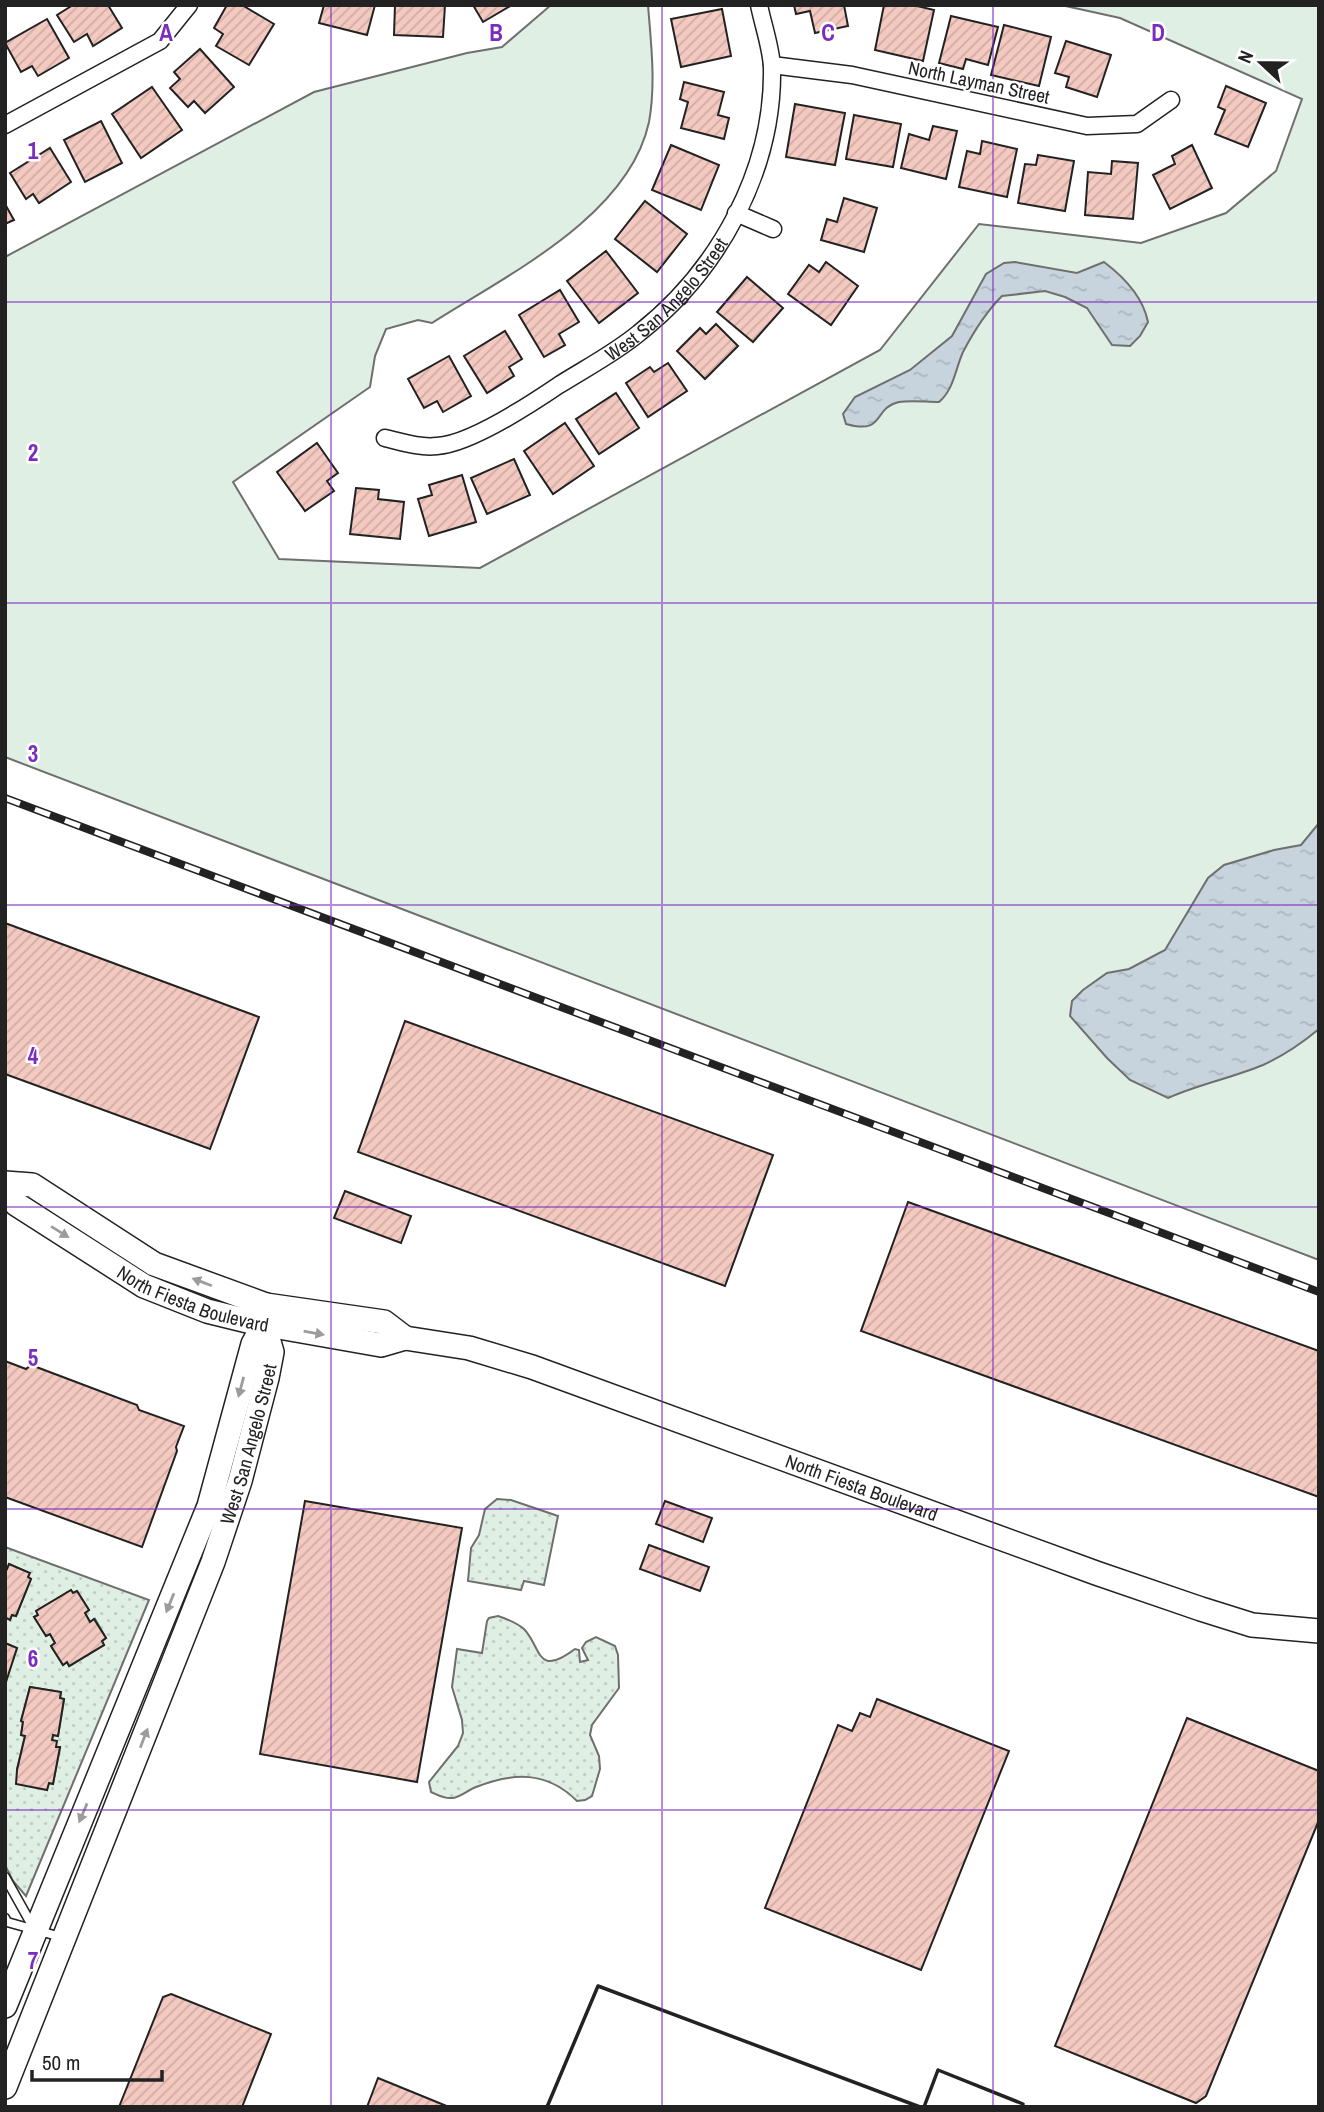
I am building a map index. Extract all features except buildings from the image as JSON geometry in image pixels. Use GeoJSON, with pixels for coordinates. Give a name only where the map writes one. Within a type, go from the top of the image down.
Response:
{"type":"FeatureCollection","features":[{"type":"Feature","properties":{"kind":"street"},"geometry":{"type":"LineString","coordinates":[[5,125],[160,41],[189,5]]}},
{"type":"Feature","properties":{"kind":"street","name":"West San Angelo Street"},"geometry":{"type":"LineString","coordinates":[[385,438],[415,446],[439,446],[472,435],[527,407],[639,334],[674,302],[715,254],[750,186],[768,131],[772,65],[759,5]]}},
{"type":"Feature","properties":{"kind":"street","name":"North Layman Street"},"geometry":{"type":"LineString","coordinates":[[772,65],[852,75],[1087,127],[1137,124],[1171,100]]}},
{"type":"Feature","properties":{"kind":"street"},"geometry":{"type":"LineString","coordinates":[[736,213],[773,229]]}},
{"type":"Feature","properties":{"kind":"street","name":"North Fiesta Boulevard"},"geometry":{"type":"LineString","coordinates":[[5,1183],[32,1185],[154,1264],[265,1315],[381,1345],[405,1338],[468,1348],[532,1367],[1201,1609],[1252,1625],[1319,1631]]}},
{"type":"Feature","properties":{"kind":"street","name":"North Fiesta Boulevard"},"geometry":{"type":"LineString","coordinates":[[5,1192],[16,1204],[144,1286],[207,1311],[265,1315]]}},
{"type":"Feature","properties":{"kind":"street","name":"West San Angelo Street"},"geometry":{"type":"LineString","coordinates":[[5,2006],[209,1506],[253,1344],[265,1315]]}},
{"type":"Feature","properties":{"kind":"street","name":"West San Angelo Street"},"geometry":{"type":"LineString","coordinates":[[5,2087],[213,1562],[240,1481],[272,1352],[265,1315]]}},
{"type":"Feature","properties":{"kind":"lane"},"geometry":{"type":"LineString","coordinates":[[5,1877],[35,1929]]}},
{"type":"Feature","properties":{"kind":"lane"},"geometry":{"type":"LineString","coordinates":[[5,1917],[7,1922],[65,1938]]}},
{"type":"Feature","properties":{"kind":"green space"},"geometry":{"type":"Polygon","coordinates":[[[551,5],[648,5],[652,93],[649,122],[637,156],[617,186],[591,214],[561,240],[528,263],[432,323],[418,320],[386,329],[375,356],[370,387],[233,482],[279,559],[480,568],[880,350],[979,224],[1141,243],[1226,213],[1276,171],[1302,99],[1120,18],[1061,5],[1319,5],[1319,1260],[5,757],[5,257],[314,92],[467,53],[502,47],[551,5]]]}},
{"type":"Feature","properties":{"kind":"green space"},"geometry":{"type":"Polygon","coordinates":[[[497,1499],[511,1500],[558,1516],[544,1585],[524,1581],[521,1590],[468,1581],[471,1548],[479,1535],[485,1509],[497,1499]]]}},
{"type":"Feature","properties":{"kind":"green space"},"geometry":{"type":"Polygon","coordinates":[[[5,1547],[149,1600],[26,1896],[13,1881],[5,1865],[5,1682],[17,1648],[5,1643],[5,1618],[16,1616],[31,1579],[28,1577],[29,1573],[9,1564],[7,1569],[5,1547]],[[71,1590],[37,1611],[38,1615],[34,1617],[46,1636],[50,1634],[55,1643],[51,1646],[63,1665],[67,1662],[70,1666],[104,1645],[102,1641],[106,1638],[95,1619],[90,1622],[85,1613],[89,1610],[77,1591],[73,1593],[71,1590]],[[30,1687],[21,1721],[21,1735],[25,1736],[17,1769],[47,1790],[49,1783],[53,1784],[60,1748],[56,1747],[52,1740],[53,1735],[58,1736],[64,1700],[60,1698],[61,1692],[30,1687]]]}},
{"type":"Feature","properties":{"kind":"green space"},"geometry":{"type":"Polygon","coordinates":[[[498,1616],[524,1629],[546,1660],[553,1661],[575,1649],[579,1650],[580,1662],[588,1660],[582,1648],[586,1642],[596,1637],[615,1646],[618,1655],[619,1688],[592,1725],[590,1735],[599,1756],[600,1769],[592,1796],[585,1800],[577,1801],[554,1784],[530,1777],[490,1782],[455,1798],[431,1792],[429,1782],[458,1746],[463,1733],[452,1687],[457,1649],[482,1653],[487,1621],[498,1616]]]}},
{"type":"Feature","properties":{"kind":"water"},"geometry":{"type":"Polygon","coordinates":[[[1015,262],[1077,273],[1104,262],[1132,288],[1142,304],[1148,322],[1130,346],[1112,345],[1087,308],[1065,297],[1045,291],[1002,296],[971,337],[951,385],[939,402],[899,402],[891,405],[867,426],[846,424],[843,414],[855,397],[910,370],[952,336],[986,274],[1004,263],[1015,262]]]}},
{"type":"Feature","properties":{"kind":"water"},"geometry":{"type":"Polygon","coordinates":[[[1319,823],[1319,1029],[1278,1058],[1263,1065],[1168,1098],[1130,1080],[1070,1016],[1072,1001],[1107,973],[1129,969],[1165,950],[1208,878],[1224,865],[1301,845],[1319,823]]]}},
{"type":"Feature","properties":{"kind":"railway"},"geometry":{"type":"LineString","coordinates":[[5,798],[1319,1292]]}},
{"type":"Feature","properties":{"kind":"wall"},"geometry":{"type":"LineString","coordinates":[[547,2107],[598,1986],[920,2107]]}},
{"type":"Feature","properties":{"kind":"wall"},"geometry":{"type":"LineString","coordinates":[[924,2107],[938,2070],[1023,2104],[1022,2107]]}}]}
